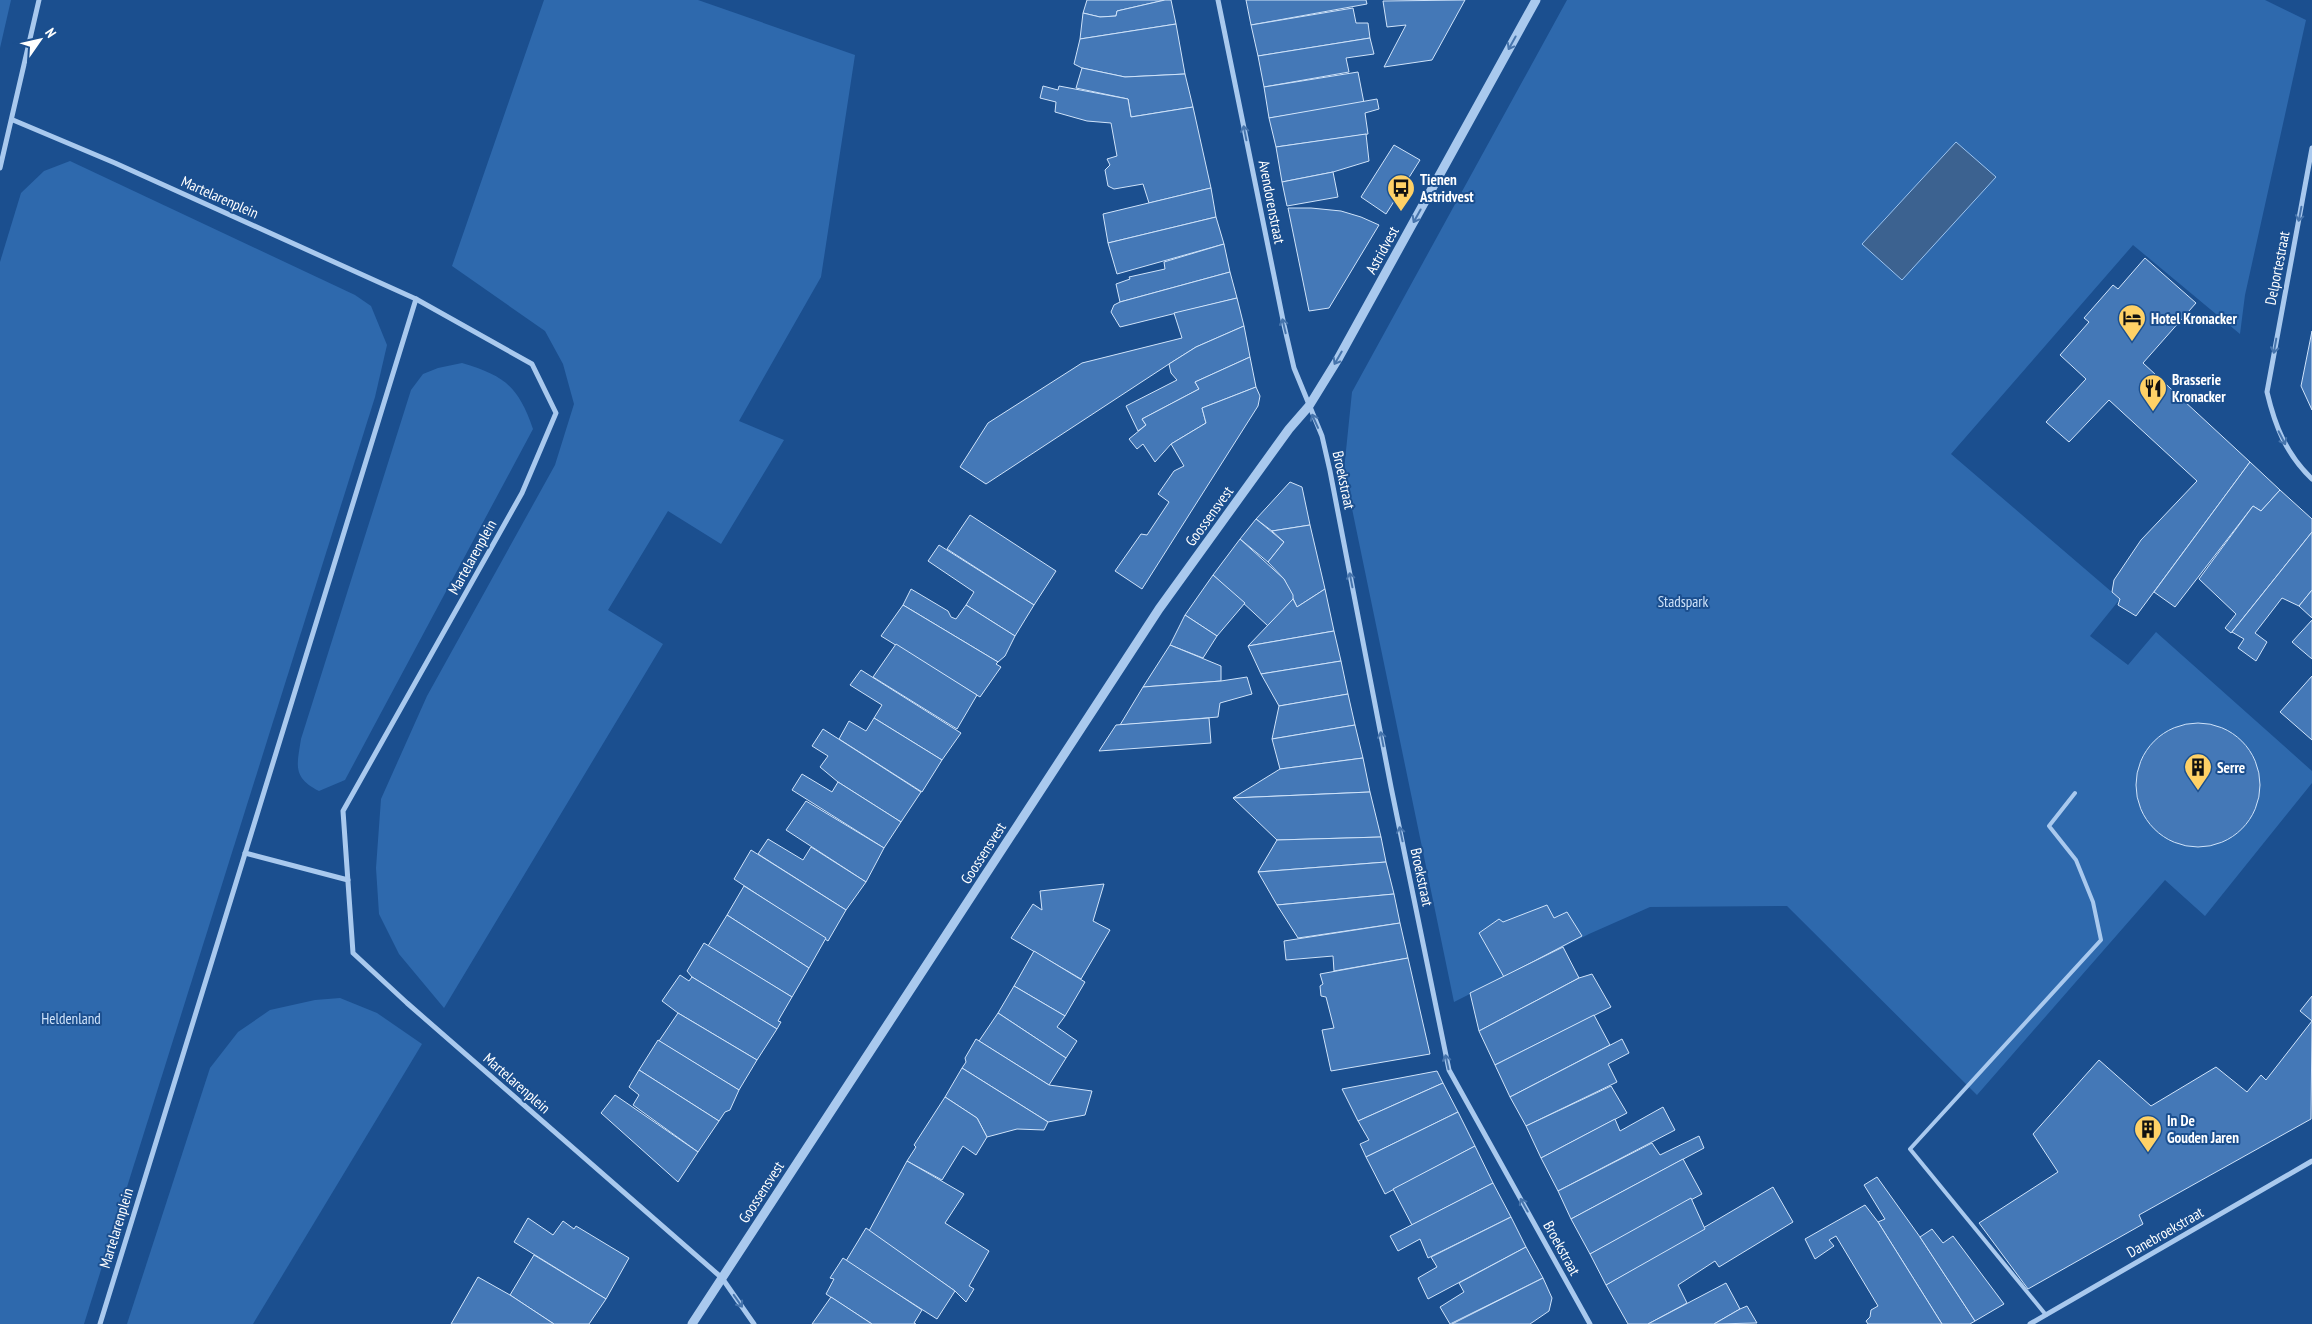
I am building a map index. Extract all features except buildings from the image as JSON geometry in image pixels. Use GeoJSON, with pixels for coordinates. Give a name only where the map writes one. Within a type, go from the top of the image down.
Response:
{"type":"FeatureCollection","features":[{"type":"Feature","properties":{"kind":"street"},"geometry":{"type":"LineString","coordinates":[[0,168],[40,0]]}},
{"type":"Feature","properties":{"kind":"street","name":"Avendorenstraat"},"geometry":{"type":"LineString","coordinates":[[1218,0],[1284,325],[1294,368],[1309,406]]}},
{"type":"Feature","properties":{"kind":"street","name":"Astridvest"},"geometry":{"type":"LineString","coordinates":[[1309,406],[1343,350],[1536,0]]}},
{"type":"Feature","properties":{"kind":"street","name":"Martelarenplein"},"geometry":{"type":"LineString","coordinates":[[12,120],[115,163],[416,299],[532,364],[556,413],[522,493],[343,811],[353,953],[407,1003],[722,1278],[754,1324]]}},
{"type":"Feature","properties":{"kind":"street","name":"Delportestraat"},"geometry":{"type":"LineString","coordinates":[[2312,148],[2267,392],[2275,423],[2288,449],[2312,478]]}},
{"type":"Feature","properties":{"kind":"street","name":"Martelarenplein"},"geometry":{"type":"LineString","coordinates":[[100,1324],[416,299]]}},
{"type":"Feature","properties":{"kind":"street","name":"Goossensvest"},"geometry":{"type":"LineString","coordinates":[[692,1324],[1159,609],[1289,429],[1309,406]]}},
{"type":"Feature","properties":{"kind":"street","name":"Broekstraat"},"geometry":{"type":"LineString","coordinates":[[1309,406],[1322,436],[1330,471],[1391,787],[1449,1070],[1590,1324]]}},
{"type":"Feature","properties":{"kind":"street"},"geometry":{"type":"LineString","coordinates":[[245,853],[348,880]]}},
{"type":"Feature","properties":{"kind":"street","name":"Danebroekstraat"},"geometry":{"type":"LineString","coordinates":[[2030,1324],[2312,1161]]}},
{"type":"Feature","properties":{"kind":"lane"},"geometry":{"type":"LineString","coordinates":[[2046,1315],[1910,1149],[2101,940],[2093,902],[2076,860],[2049,826],[2075,793]]}},
{"type":"Feature","properties":{"kind":"green space"},"geometry":{"type":"Polygon","coordinates":[[[0,0],[11,0],[0,48],[0,0]]]}},
{"type":"Feature","properties":{"kind":"green space"},"geometry":{"type":"Polygon","coordinates":[[[544,0],[698,0],[855,55],[821,277],[739,421],[784,440],[721,544],[668,511],[608,610],[663,644],[444,1008],[399,954],[379,914],[376,868],[381,799],[427,696],[555,465],[574,404],[563,364],[545,331],[452,266],[544,0]]]}},
{"type":"Feature","properties":{"kind":"green space","name":"Stadspark"},"geometry":{"type":"Polygon","coordinates":[[[1567,0],[2265,0],[2306,20],[2245,295],[2240,334],[2133,245],[1951,454],[2120,599],[2090,636],[2128,665],[2156,632],[2312,771],[2312,783],[2205,916],[2165,880],[1977,1095],[1787,906],[1650,907],[1589,934],[1454,1002],[1344,470],[1352,392],[1567,0]]]}},
{"type":"Feature","properties":{"kind":"green space","name":"Heldenland"},"geometry":{"type":"Polygon","coordinates":[[[70,161],[355,295],[371,306],[387,345],[375,397],[84,1324],[0,1324],[0,262],[21,193],[44,171],[70,161]]]}},
{"type":"Feature","properties":{"kind":"green space"},"geometry":{"type":"Polygon","coordinates":[[[462,363],[489,373],[508,385],[522,402],[533,429],[345,780],[319,791],[304,781],[298,770],[301,739],[411,390],[423,374],[438,368],[462,363]]]}},
{"type":"Feature","properties":{"kind":"green space"},"geometry":{"type":"Polygon","coordinates":[[[340,998],[377,1013],[422,1044],[253,1324],[127,1324],[210,1068],[238,1032],[270,1010],[315,1000],[340,998]]]}},
{"type":"Feature","properties":{"kind":"shaded area"},"geometry":{"type":"Polygon","coordinates":[[[1956,142],[1996,177],[1902,280],[1862,244],[1956,142]]]}},
{"type":"Feature","properties":{"kind":"place","name":"Tienen Astridvest"},"geometry":{"type":"Point","coordinates":[1401,212]}},
{"type":"Feature","properties":{"kind":"place","name":"Hotel Kronacker"},"geometry":{"type":"Point","coordinates":[2132,342]}},
{"type":"Feature","properties":{"kind":"place","name":"Brasserie Kronacker"},"geometry":{"type":"Point","coordinates":[2153,412]}},
{"type":"Feature","properties":{"kind":"place","name":"Serre"},"geometry":{"type":"Point","coordinates":[2198,791]}},
{"type":"Feature","properties":{"kind":"place","name":"In De Gouden Jaren"},"geometry":{"type":"Point","coordinates":[2148,1153]}}]}
